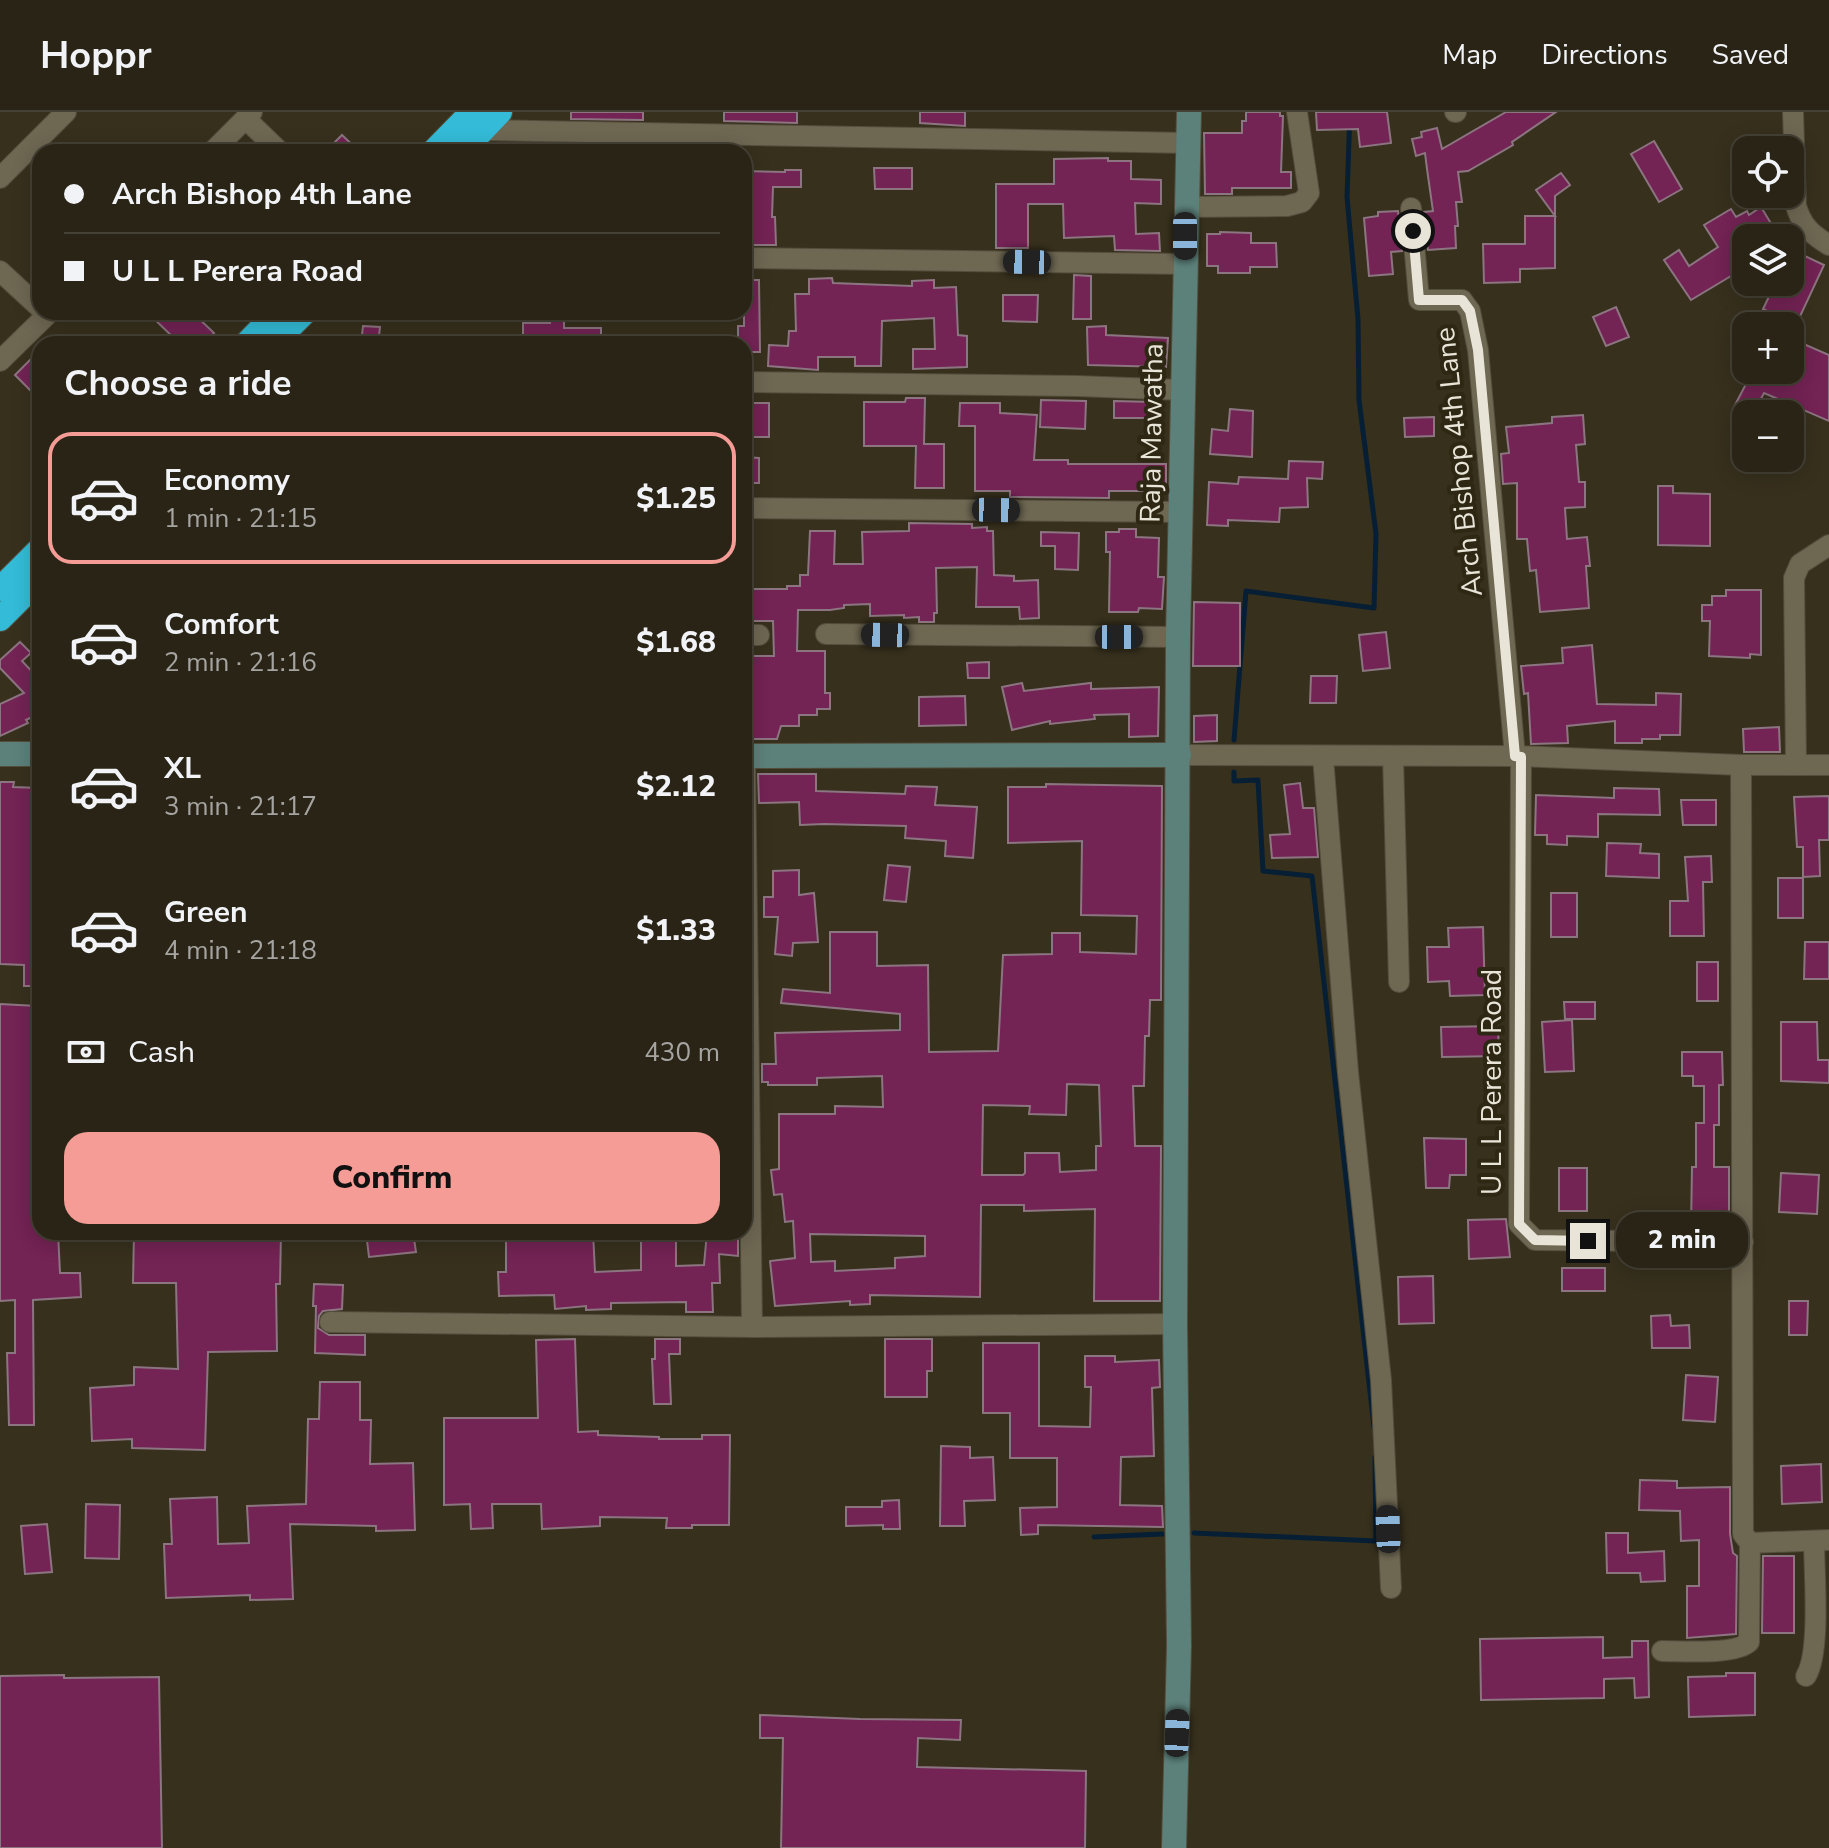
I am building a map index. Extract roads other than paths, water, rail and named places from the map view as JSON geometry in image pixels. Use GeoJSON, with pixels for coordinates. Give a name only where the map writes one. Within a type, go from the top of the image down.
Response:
{"type":"FeatureCollection","features":[{"type":"Feature","properties":{"kind":"highway"},"geometry":{"type":"LineString","coordinates":[[443,144],[473,121],[500,112]]}},
{"type":"Feature","properties":{"kind":"highway"},"geometry":{"type":"LineString","coordinates":[[465,144],[473,121]]}},
{"type":"Feature","properties":{"kind":"highway"},"geometry":{"type":"LineString","coordinates":[[254,336],[269,320]]}},
{"type":"Feature","properties":{"kind":"highway"},"geometry":{"type":"LineString","coordinates":[[281,336],[297,320]]}},
{"type":"Feature","properties":{"kind":"highway"},"geometry":{"type":"LineString","coordinates":[[0,589],[32,557]]}},
{"type":"Feature","properties":{"kind":"highway"},"geometry":{"type":"LineString","coordinates":[[0,619],[32,587]]}},
{"type":"Feature","properties":{"kind":"street"},"geometry":{"type":"LineString","coordinates":[[34,144],[66,112]]}},
{"type":"Feature","properties":{"kind":"street","name":"Raja Mawatha"},"geometry":{"type":"LineString","coordinates":[[1174,1848],[1179,1646],[1175,1324],[1179,512],[1189,112]]}},
{"type":"Feature","properties":{"kind":"street"},"geometry":{"type":"LineString","coordinates":[[1185,207],[1287,206],[1302,202],[1309,193],[1297,112]]}},
{"type":"Feature","properties":{"kind":"street"},"geometry":{"type":"LineString","coordinates":[[1793,112],[1796,206],[1810,233],[1829,245]]}},
{"type":"Feature","properties":{"kind":"street"},"geometry":{"type":"LineString","coordinates":[[220,144],[249,115],[273,144]]}},
{"type":"Feature","properties":{"kind":"street"},"geometry":{"type":"LineString","coordinates":[[473,121],[1188,143]]}},
{"type":"Feature","properties":{"kind":"street"},"geometry":{"type":"LineString","coordinates":[[0,178],[32,146]]}},
{"type":"Feature","properties":{"kind":"street","name":"Arch Bishop 4th Lane"},"geometry":{"type":"LineString","coordinates":[[1411,208],[1419,300],[1462,300],[1470,311],[1478,350],[1518,757]]}},
{"type":"Feature","properties":{"kind":"street"},"geometry":{"type":"LineString","coordinates":[[752,258],[1185,264]]}},
{"type":"Feature","properties":{"kind":"street"},"geometry":{"type":"LineString","coordinates":[[0,271],[32,300]]}},
{"type":"Feature","properties":{"kind":"street"},"geometry":{"type":"LineString","coordinates":[[0,361],[38,320]]}},
{"type":"Feature","properties":{"kind":"street"},"geometry":{"type":"LineString","coordinates":[[752,382],[1183,390]]}},
{"type":"Feature","properties":{"kind":"street"},"geometry":{"type":"LineString","coordinates":[[752,508],[1179,512]]}},
{"type":"Feature","properties":{"kind":"street"},"geometry":{"type":"LineString","coordinates":[[1796,764],[1794,578],[1800,564],[1829,545]]}},
{"type":"Feature","properties":{"kind":"street"},"geometry":{"type":"LineString","coordinates":[[826,634],[1178,637]]}},
{"type":"Feature","properties":{"kind":"street"},"geometry":{"type":"LineString","coordinates":[[0,754],[32,754]]}},
{"type":"Feature","properties":{"kind":"street"},"geometry":{"type":"LineString","coordinates":[[752,756],[1518,757],[1829,765]]}},
{"type":"Feature","properties":{"kind":"street"},"geometry":{"type":"LineString","coordinates":[[1393,756],[1399,982]]}},
{"type":"Feature","properties":{"kind":"street"},"geometry":{"type":"LineString","coordinates":[[1323,757],[1348,1072],[1381,1380],[1391,1588]]}},
{"type":"Feature","properties":{"kind":"street","name":"U L L Perera Road"},"geometry":{"type":"LineString","coordinates":[[1518,757],[1519,1224],[1535,1240],[1743,1242]]}},
{"type":"Feature","properties":{"kind":"street"},"geometry":{"type":"LineString","coordinates":[[1662,1651],[1731,1649],[1745,1647],[1749,1642],[1750,1543],[1743,1534],[1741,765]]}},
{"type":"Feature","properties":{"kind":"street"},"geometry":{"type":"LineString","coordinates":[[751,1240],[752,1327]]}},
{"type":"Feature","properties":{"kind":"street"},"geometry":{"type":"LineString","coordinates":[[330,1322],[752,1327],[1175,1324]]}},
{"type":"Feature","properties":{"kind":"street"},"geometry":{"type":"LineString","coordinates":[[1750,1543],[1822,1541],[1814,1643],[1811,1667],[1806,1676]]}},
{"type":"Feature","properties":{"kind":"waterway"},"geometry":{"type":"LineString","coordinates":[[1234,740],[1246,591],[1374,608],[1376,534],[1359,400],[1358,319],[1347,197],[1350,112]]}},
{"type":"Feature","properties":{"kind":"waterway"},"geometry":{"type":"LineString","coordinates":[[1234,772],[1234,781],[1258,780],[1263,871],[1312,876],[1374,1427]]}},
{"type":"Feature","properties":{"kind":"waterway"},"geometry":{"type":"LineString","coordinates":[[1194,1533],[1376,1541],[1375,1457]]}},
{"type":"Feature","properties":{"kind":"waterway"},"geometry":{"type":"LineString","coordinates":[[1094,1537],[1162,1534]]}}]}
